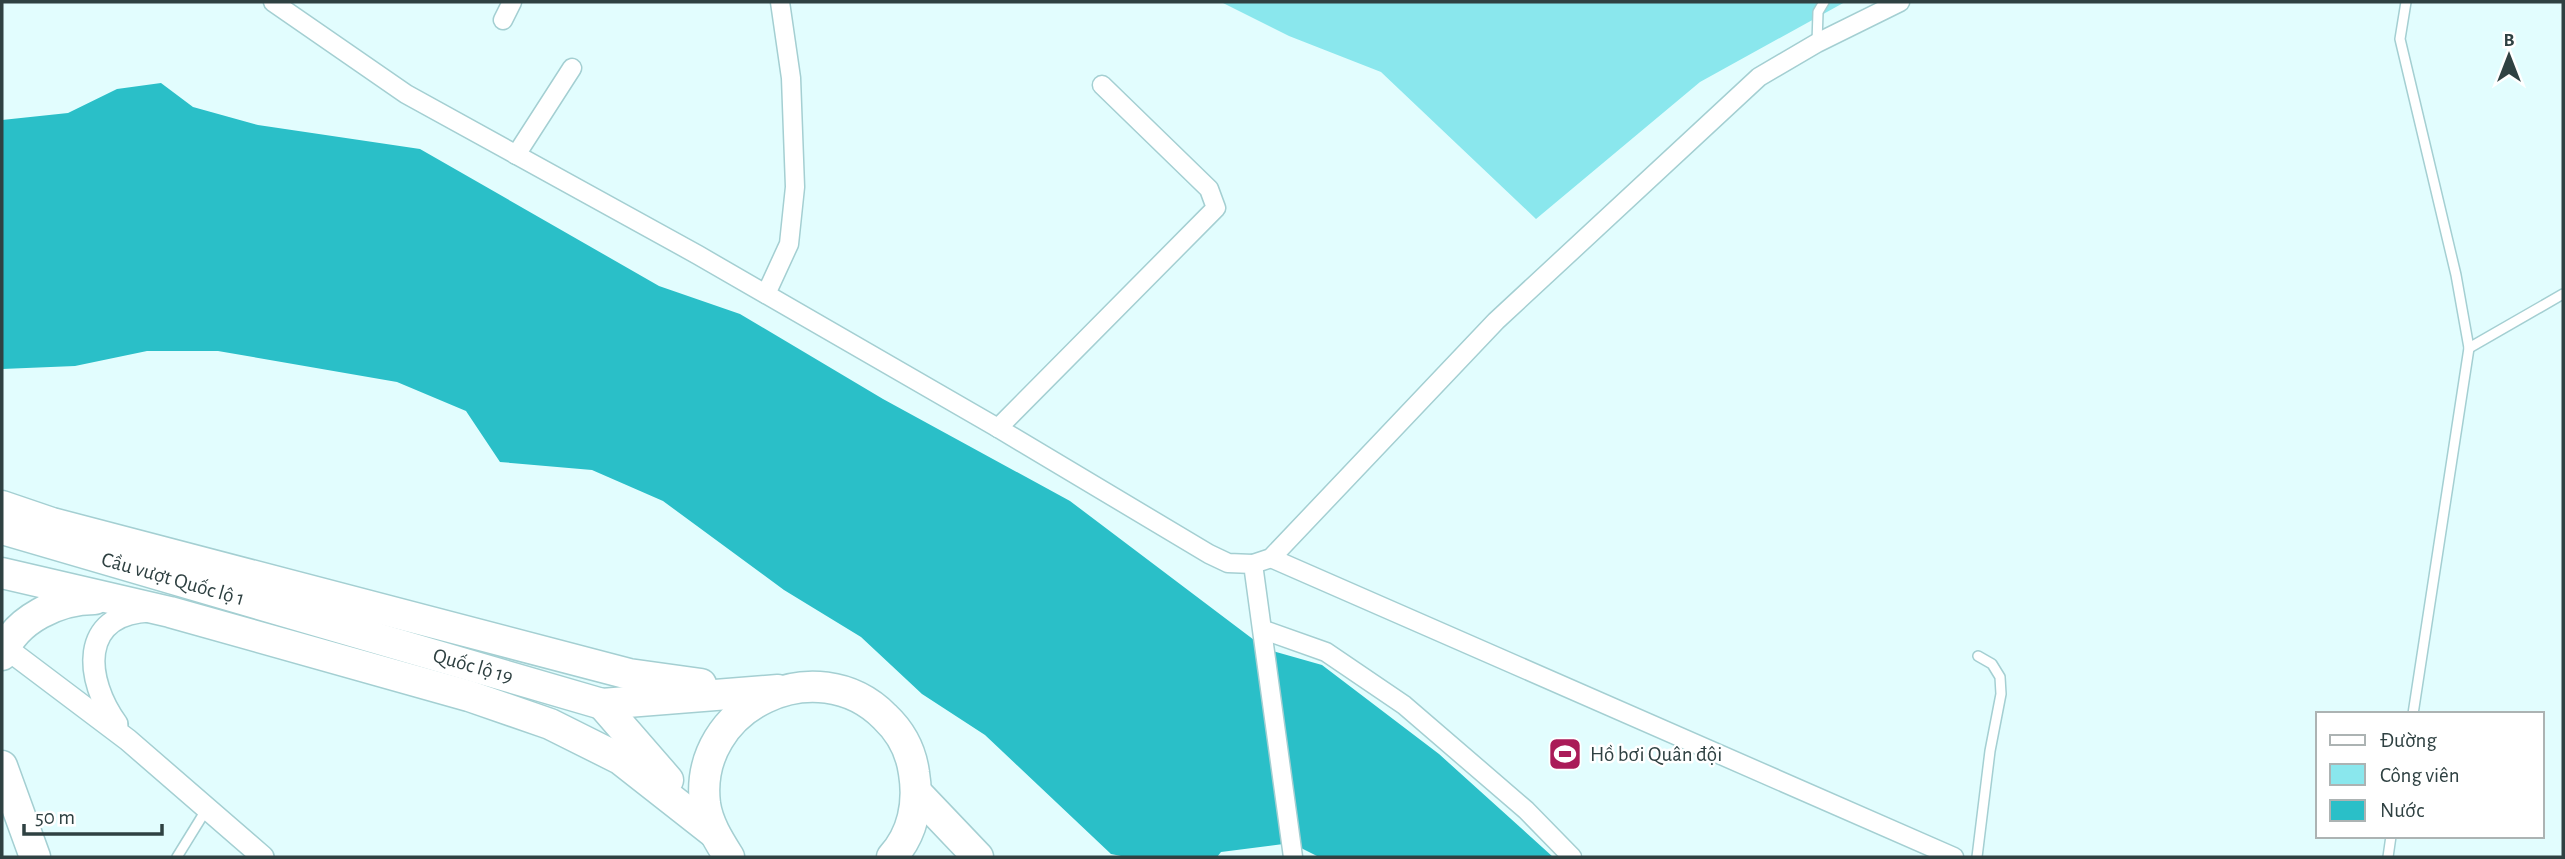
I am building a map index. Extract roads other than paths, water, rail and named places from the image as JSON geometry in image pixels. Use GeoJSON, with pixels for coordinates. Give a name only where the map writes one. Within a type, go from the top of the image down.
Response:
{"type":"FeatureCollection","features":[{"type":"Feature","properties":{"kind":"highway"},"geometry":{"type":"LineString","coordinates":[[2,506],[52,523]]}},
{"type":"Feature","properties":{"kind":"highway"},"geometry":{"type":"LineString","coordinates":[[2,519],[20,517],[52,523],[629,674],[778,690],[811,685],[844,690],[874,706],[898,729],[912,759],[917,793],[912,822],[892,857]]}},
{"type":"Feature","properties":{"kind":"highway","name":"Cầu vượt Quốc lộ 1"},"geometry":{"type":"LineString","coordinates":[[2,530],[345,629]]}},
{"type":"Feature","properties":{"kind":"highway"},"geometry":{"type":"LineString","coordinates":[[2,573],[170,612],[469,696],[550,724],[620,759],[713,832]]}},
{"type":"Feature","properties":{"kind":"highway"},"geometry":{"type":"LineString","coordinates":[[3,649],[17,631],[39,614],[60,604],[81,599],[132,603]]}},
{"type":"Feature","properties":{"kind":"highway","name":"Quốc lộ 19"},"geometry":{"type":"LineString","coordinates":[[345,629],[602,704],[778,690]]}},
{"type":"Feature","properties":{"kind":"highway"},"geometry":{"type":"LineString","coordinates":[[713,832],[705,804],[714,747],[730,723],[744,710],[778,690]]}},
{"type":"Feature","properties":{"kind":"highway"},"geometry":{"type":"LineString","coordinates":[[602,704],[713,832],[729,857]]}},
{"type":"Feature","properties":{"kind":"highway"},"geometry":{"type":"LineString","coordinates":[[2,766],[35,857]]}},
{"type":"Feature","properties":{"kind":"highway"},"geometry":{"type":"LineString","coordinates":[[917,793],[978,857]]}},
{"type":"Feature","properties":{"kind":"street"},"geometry":{"type":"LineString","coordinates":[[273,2],[405,94],[766,294],[1209,554],[1228,563],[1253,565],[1271,558],[1496,321],[1759,77],[1817,43],[1900,2]]}},
{"type":"Feature","properties":{"kind":"street"},"geometry":{"type":"LineString","coordinates":[[503,20],[512,2]]}},
{"type":"Feature","properties":{"kind":"street"},"geometry":{"type":"LineString","coordinates":[[766,294],[789,244],[795,187],[791,78],[780,2]]}},
{"type":"Feature","properties":{"kind":"street"},"geometry":{"type":"LineString","coordinates":[[516,155],[572,68]]}},
{"type":"Feature","properties":{"kind":"street"},"geometry":{"type":"LineString","coordinates":[[998,428],[1216,208],[1209,188],[1102,85]]}},
{"type":"Feature","properties":{"kind":"street"},"geometry":{"type":"LineString","coordinates":[[1271,558],[1954,857]]}},
{"type":"Feature","properties":{"kind":"street"},"geometry":{"type":"LineString","coordinates":[[1253,565],[1292,850]]}},
{"type":"Feature","properties":{"kind":"street"},"geometry":{"type":"LineString","coordinates":[[128,740],[102,704],[96,688],[93,654],[104,632],[123,616],[146,610],[170,612]]}},
{"type":"Feature","properties":{"kind":"street"},"geometry":{"type":"LineString","coordinates":[[1264,630],[1326,652],[1404,705],[1526,810],[1572,857]]}},
{"type":"Feature","properties":{"kind":"street"},"geometry":{"type":"LineString","coordinates":[[3,649],[128,740],[263,857]]}},
{"type":"Feature","properties":{"kind":"lane"},"geometry":{"type":"LineString","coordinates":[[1817,43],[1818,12],[1824,2]]}},
{"type":"Feature","properties":{"kind":"lane"},"geometry":{"type":"LineString","coordinates":[[2406,2],[2400,39],[2456,275],[2469,348],[2413,712]]}},
{"type":"Feature","properties":{"kind":"lane"},"geometry":{"type":"LineString","coordinates":[[2469,348],[2563,294]]}},
{"type":"Feature","properties":{"kind":"lane"},"geometry":{"type":"LineString","coordinates":[[1977,857],[1990,751],[2001,694],[2000,677],[1992,664],[1978,656]]}},
{"type":"Feature","properties":{"kind":"lane"},"geometry":{"type":"LineString","coordinates":[[177,857],[206,810]]}},
{"type":"Feature","properties":{"kind":"lane"},"geometry":{"type":"LineString","coordinates":[[2388,857],[2391,838]]}},
{"type":"Feature","properties":{"kind":"water"},"geometry":{"type":"Polygon","coordinates":[[[161,83],[193,107],[258,125],[420,149],[659,286],[740,314],[883,399],[1070,501],[1266,649],[1322,665],[1439,754],[1553,857],[1319,857],[1291,843],[1221,852],[1217,857],[1126,857],[1111,854],[985,735],[922,694],[861,637],[784,590],[663,501],[592,470],[500,462],[466,411],[397,382],[218,351],[147,351],[75,366],[2,369],[2,120],[68,113],[117,89],[161,83]]]}},
{"type":"Feature","properties":{"kind":"place","name":"Hồ bơi Quân đội"},"geometry":{"type":"Point","coordinates":[1565,754]}}]}
